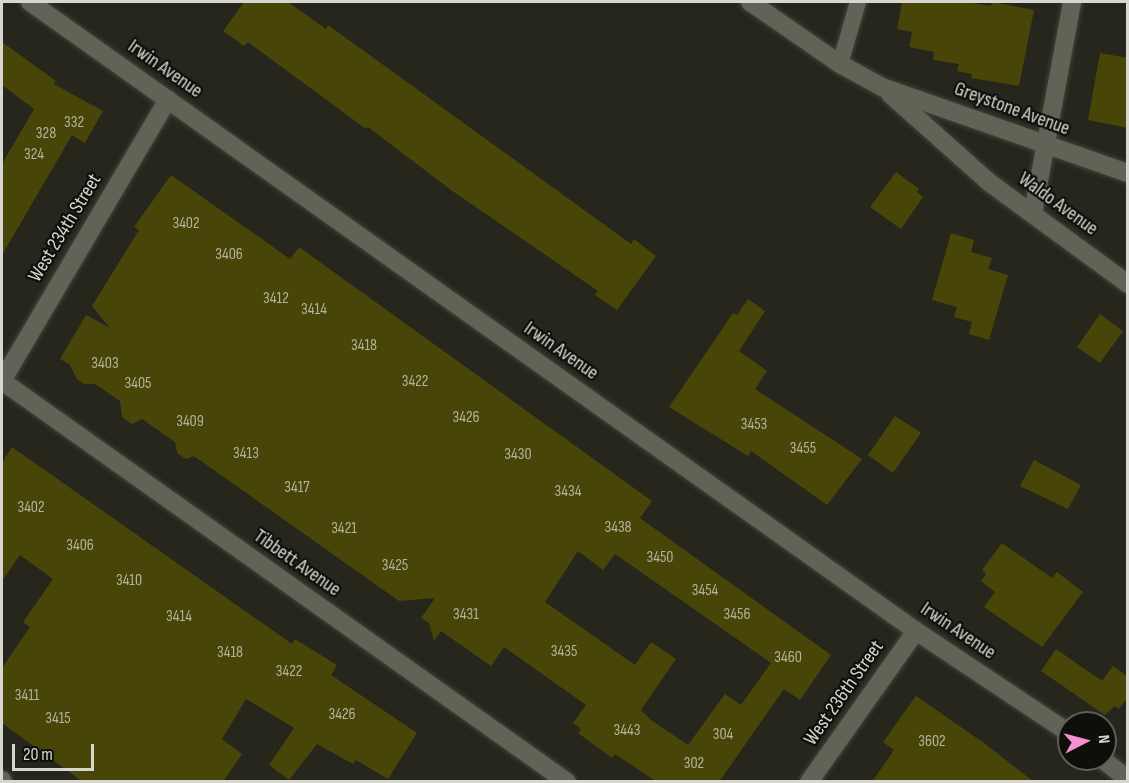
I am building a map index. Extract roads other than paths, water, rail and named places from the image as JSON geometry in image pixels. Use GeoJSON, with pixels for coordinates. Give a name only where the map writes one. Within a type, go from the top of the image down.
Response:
{"type":"FeatureCollection","features":[{"type":"Feature","properties":{"kind":"street","name":"Irwin Avenue"},"geometry":{"type":"LineString","coordinates":[[30,2],[916,631],[1057,725]]}},
{"type":"Feature","properties":{"kind":"street","name":"Greystone Avenue"},"geometry":{"type":"LineString","coordinates":[[750,2],[840,64],[882,87],[1128,173]]}},
{"type":"Feature","properties":{"kind":"street"},"geometry":{"type":"LineString","coordinates":[[1033,213],[1072,2]]}},
{"type":"Feature","properties":{"kind":"street","name":"Greystone Avenue"},"geometry":{"type":"LineString","coordinates":[[882,87],[990,183]]}},
{"type":"Feature","properties":{"kind":"street","name":"West 234th Street"},"geometry":{"type":"LineString","coordinates":[[2,381],[168,99]]}},
{"type":"Feature","properties":{"kind":"street","name":"Waldo Avenue"},"geometry":{"type":"LineString","coordinates":[[990,183],[1128,284]]}},
{"type":"Feature","properties":{"kind":"street","name":"Tibbett Avenue"},"geometry":{"type":"LineString","coordinates":[[2,381],[567,782]]}},
{"type":"Feature","properties":{"kind":"street","name":"West 236th Street"},"geometry":{"type":"LineString","coordinates":[[809,782],[916,631]]}},
{"type":"Feature","properties":{"kind":"lane"},"geometry":{"type":"LineString","coordinates":[[840,64],[858,2]]}}]}
